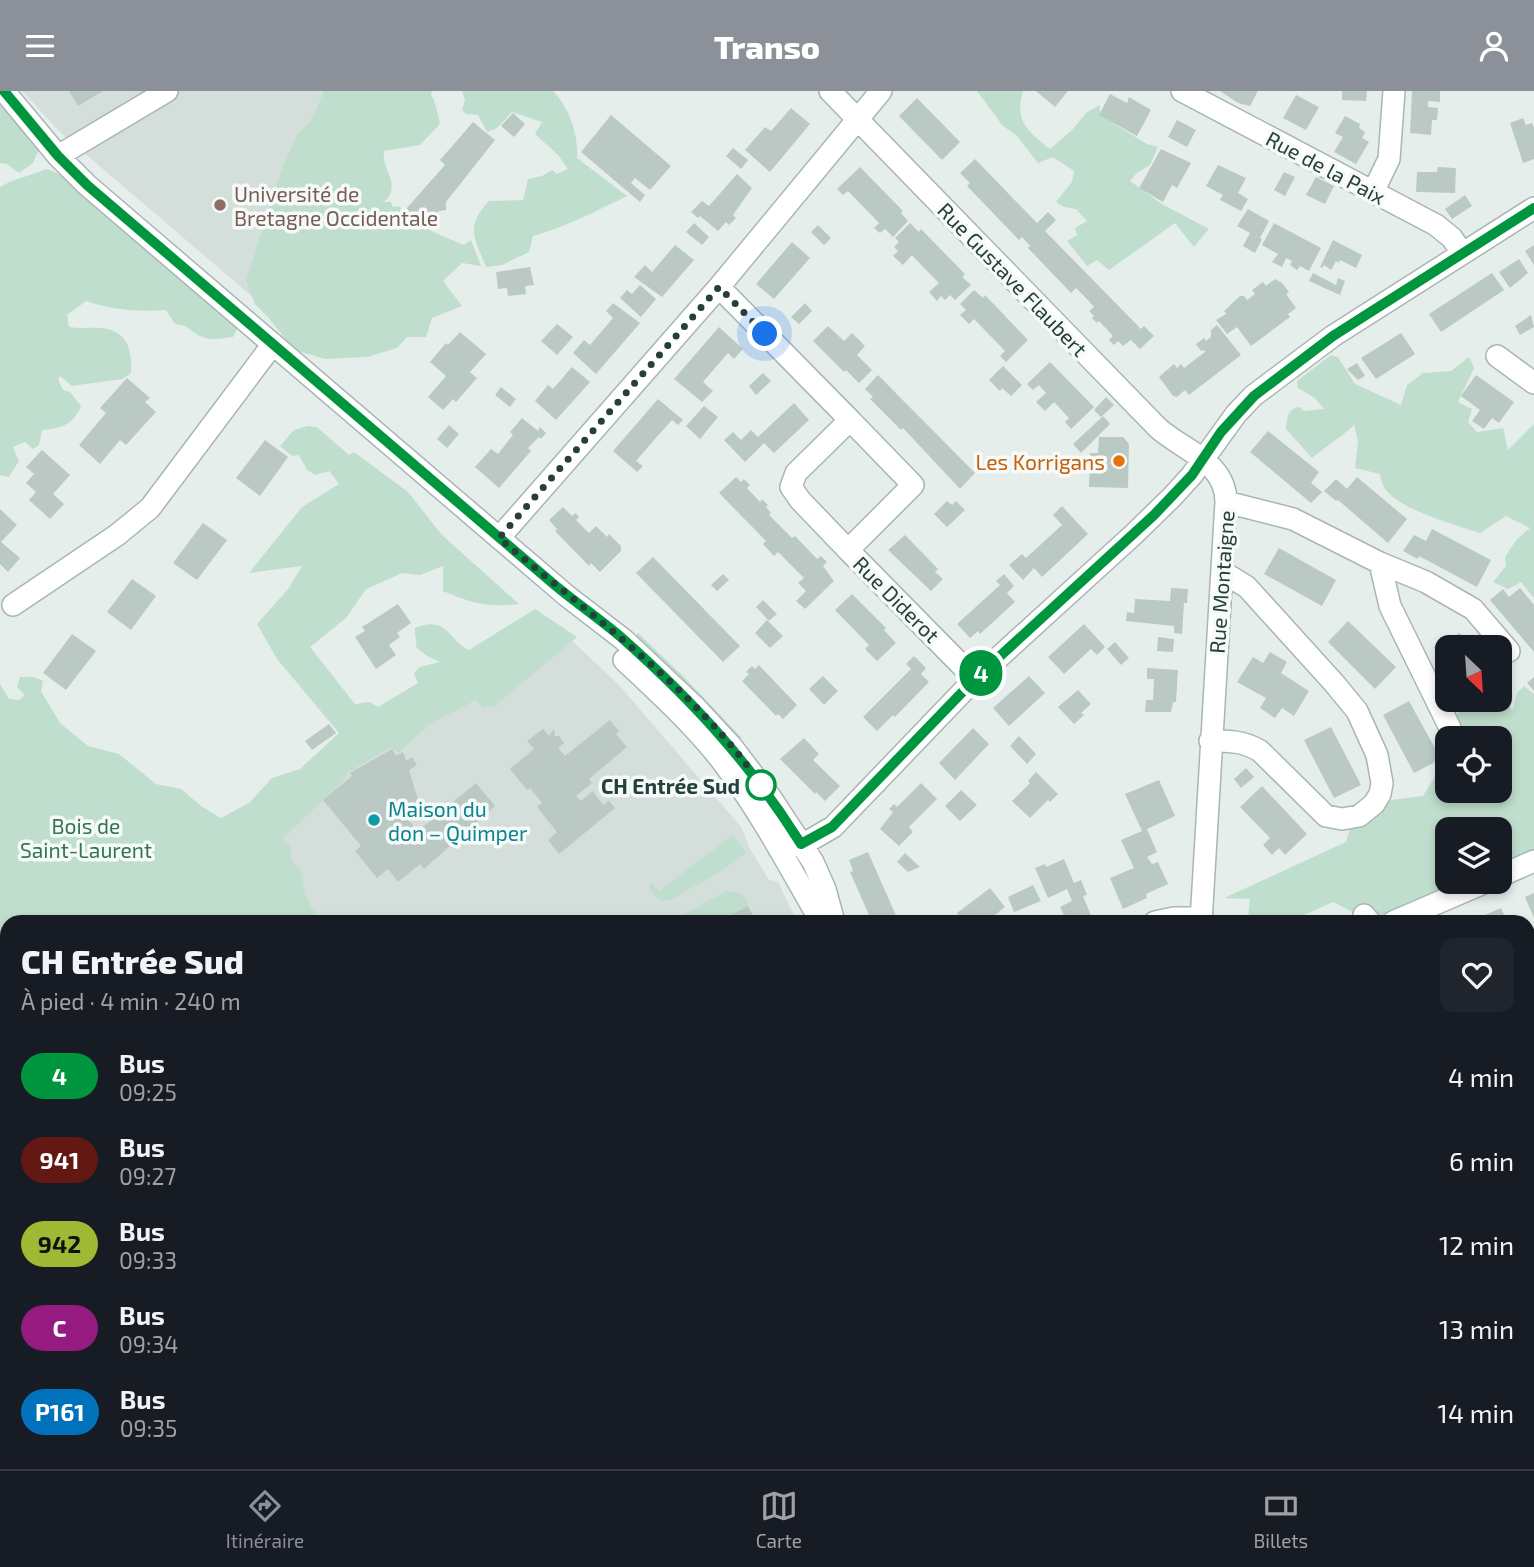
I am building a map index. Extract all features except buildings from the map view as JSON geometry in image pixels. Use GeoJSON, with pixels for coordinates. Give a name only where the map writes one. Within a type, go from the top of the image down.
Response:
{"type":"FeatureCollection","features":[{"type":"Feature","properties":{"kind":"street"},"geometry":{"type":"LineString","coordinates":[[4,91],[58,156],[95,192],[567,596],[624,640],[722,735],[771,798],[820,874],[833,915]]}},
{"type":"Feature","properties":{"kind":"street"},"geometry":{"type":"LineString","coordinates":[[58,156],[167,91]]}},
{"type":"Feature","properties":{"kind":"street","name":"Rue Gustave Flaubert"},"geometry":{"type":"LineString","coordinates":[[830,91],[1158,428],[1203,459]]}},
{"type":"Feature","properties":{"kind":"street"},"geometry":{"type":"LineString","coordinates":[[499,538],[719,287],[881,91]]}},
{"type":"Feature","properties":{"kind":"street"},"geometry":{"type":"LineString","coordinates":[[1373,192],[1389,159],[1394,91]]}},
{"type":"Feature","properties":{"kind":"street","name":"Rue de la Paix"},"geometry":{"type":"LineString","coordinates":[[1185,92],[1445,231],[1462,253]]}},
{"type":"Feature","properties":{"kind":"street"},"geometry":{"type":"LineString","coordinates":[[779,849],[801,844],[832,827],[975,679],[1133,535],[1192,475],[1236,414],[1279,375],[1333,336],[1534,208]]}},
{"type":"Feature","properties":{"kind":"street","name":"Rue Diderot"},"geometry":{"type":"LineString","coordinates":[[719,287],[913,485],[848,550]]}},
{"type":"Feature","properties":{"kind":"street"},"geometry":{"type":"LineString","coordinates":[[13,605],[117,535],[150,508],[272,345]]}},
{"type":"Feature","properties":{"kind":"street"},"geometry":{"type":"LineString","coordinates":[[1497,356],[1534,383]]}},
{"type":"Feature","properties":{"kind":"street","name":"Rue Diderot"},"geometry":{"type":"LineString","coordinates":[[850,420],[796,473],[791,487],[800,500],[975,679]]}},
{"type":"Feature","properties":{"kind":"street","name":"Rue Montaigne"},"geometry":{"type":"LineString","coordinates":[[1201,915],[1226,502],[1219,473],[1203,459]]}},
{"type":"Feature","properties":{"kind":"street"},"geometry":{"type":"LineString","coordinates":[[1226,502],[1293,519],[1380,563],[1426,582],[1473,609],[1496,635]]}},
{"type":"Feature","properties":{"kind":"street"},"geometry":{"type":"LineString","coordinates":[[1380,563],[1390,606],[1450,726]]}},
{"type":"Feature","properties":{"kind":"street"},"geometry":{"type":"LineString","coordinates":[[1210,741],[1235,741],[1261,751],[1320,813],[1326,816],[1342,820],[1359,816],[1374,804],[1380,795],[1382,783],[1377,755],[1365,725],[1352,705],[1247,587],[1222,574]]}},
{"type":"Feature","properties":{"kind":"street"},"geometry":{"type":"LineString","coordinates":[[567,596],[581,616],[706,742],[741,789],[817,915]]}},
{"type":"Feature","properties":{"kind":"street"},"geometry":{"type":"LineString","coordinates":[[1512,871],[1534,861]]}},
{"type":"Feature","properties":{"kind":"street"},"geometry":{"type":"LineString","coordinates":[[1409,915],[1458,894]]}},
{"type":"Feature","properties":{"kind":"shaded area","name":"Université de Bretagne Occidentale"},"geometry":{"type":"Polygon","coordinates":[[[22,91],[345,91],[262,305],[62,134],[22,91]]]}},
{"type":"Feature","properties":{"kind":"shaded area"},"geometry":{"type":"Polygon","coordinates":[[[553,623],[619,685],[741,827],[750,849],[769,880],[778,882],[794,915],[221,915],[235,852],[553,623]]]}},
{"type":"Feature","properties":{"kind":"green space"},"geometry":{"type":"Polygon","coordinates":[[[324,91],[432,91],[440,122],[438,126],[420,145],[384,151],[392,189],[384,202],[391,202],[393,207],[399,206],[413,220],[438,234],[464,245],[471,240],[481,266],[462,263],[443,281],[462,306],[432,318],[426,337],[407,337],[397,348],[367,357],[325,359],[294,350],[255,304],[246,281],[282,169],[297,135],[311,121],[324,91]]]}},
{"type":"Feature","properties":{"kind":"green space"},"geometry":{"type":"Polygon","coordinates":[[[462,91],[553,91],[572,122],[577,158],[627,196],[569,223],[533,236],[529,252],[502,265],[486,267],[474,233],[474,225],[481,210],[489,201],[523,200],[528,179],[542,176],[552,170],[557,174],[568,169],[558,155],[535,134],[542,122],[512,112],[497,128],[487,132],[478,115],[466,114],[462,110],[465,100],[462,91]]]}},
{"type":"Feature","properties":{"kind":"green space"},"geometry":{"type":"Polygon","coordinates":[[[977,91],[1023,91],[1020,110],[1025,125],[1050,149],[1072,130],[1087,112],[1100,105],[1100,115],[1147,144],[1158,147],[1150,165],[1130,181],[1162,204],[1209,229],[1194,247],[1175,223],[1109,270],[1097,260],[1087,266],[1067,241],[1077,235],[1075,228],[1087,221],[1076,209],[1056,202],[1072,182],[1074,171],[1053,157],[1038,163],[1016,135],[1003,126],[977,91]]]}},
{"type":"Feature","properties":{"kind":"green space"},"geometry":{"type":"Polygon","coordinates":[[[0,103],[39,149],[33,163],[19,173],[7,164],[0,163],[0,103]]]}},
{"type":"Feature","properties":{"kind":"green space"},"geometry":{"type":"Polygon","coordinates":[[[46,169],[59,174],[93,197],[172,266],[178,278],[238,327],[233,337],[206,338],[185,326],[175,324],[166,310],[126,310],[86,301],[67,315],[69,327],[102,328],[118,333],[127,343],[131,357],[131,373],[122,379],[72,386],[60,376],[58,379],[63,390],[70,392],[81,406],[78,412],[66,424],[42,430],[39,445],[33,449],[25,442],[13,447],[19,461],[9,477],[0,475],[0,187],[46,169]]]}},
{"type":"Feature","properties":{"kind":"green space"},"geometry":{"type":"Polygon","coordinates":[[[1331,355],[1338,357],[1355,384],[1401,405],[1407,385],[1423,373],[1451,371],[1469,357],[1474,368],[1458,402],[1472,409],[1468,422],[1477,432],[1503,428],[1508,450],[1534,424],[1534,598],[1521,582],[1508,589],[1493,582],[1506,566],[1505,557],[1517,539],[1530,528],[1506,516],[1480,533],[1403,504],[1385,489],[1380,474],[1355,468],[1358,441],[1354,425],[1312,458],[1286,429],[1288,415],[1292,409],[1324,409],[1315,398],[1298,388],[1297,381],[1331,355]]]}},
{"type":"Feature","properties":{"kind":"green space","name":"Bois de Saint-Laurent"},"geometry":{"type":"Polygon","coordinates":[[[308,426],[317,427],[349,455],[354,452],[408,492],[442,535],[519,604],[480,603],[443,591],[443,566],[420,575],[402,573],[366,589],[346,618],[310,647],[355,704],[370,702],[378,707],[418,683],[414,674],[419,667],[440,662],[416,647],[415,628],[434,624],[441,626],[469,650],[535,609],[577,637],[496,705],[483,708],[476,700],[431,723],[398,753],[391,747],[347,773],[343,781],[282,839],[290,846],[292,861],[301,872],[305,894],[316,915],[0,915],[0,684],[9,699],[19,700],[25,695],[17,687],[20,677],[34,677],[43,681],[41,691],[60,723],[88,746],[119,754],[156,784],[181,789],[221,818],[249,803],[272,778],[300,769],[339,733],[277,659],[257,624],[289,588],[302,566],[249,573],[302,507],[339,484],[329,471],[315,475],[307,470],[299,455],[292,456],[280,446],[294,430],[308,426]]]}},
{"type":"Feature","properties":{"kind":"green space"},"geometry":{"type":"Polygon","coordinates":[[[638,633],[741,737],[740,746],[633,640],[638,633]]]}},
{"type":"Feature","properties":{"kind":"green space"},"geometry":{"type":"Polygon","coordinates":[[[1524,686],[1534,694],[1534,853],[1512,862],[1512,817],[1435,817],[1437,894],[1386,915],[1354,915],[1333,902],[1304,915],[1248,915],[1250,899],[1224,898],[1346,842],[1350,828],[1372,819],[1391,800],[1423,796],[1435,776],[1435,803],[1512,803],[1512,726],[1452,726],[1453,716],[1460,712],[1513,710],[1517,693],[1524,686]]]}},
{"type":"Feature","properties":{"kind":"green space"},"geometry":{"type":"Polygon","coordinates":[[[733,835],[746,853],[721,871],[670,900],[663,901],[656,897],[649,888],[651,882],[659,891],[733,835]]]}},
{"type":"Feature","properties":{"kind":"green space"},"geometry":{"type":"Polygon","coordinates":[[[725,892],[743,895],[749,905],[730,915],[682,915],[725,892]]]}},
{"type":"Feature","properties":{"kind":"bus line","name":"4"},"geometry":{"type":"LineString","coordinates":[[4,91],[58,156],[87,185],[567,596],[624,640],[677,689],[732,747],[771,798],[801,844],[832,827],[975,679],[1154,515],[1192,475],[1221,432],[1254,396],[1333,336],[1534,208]]}},
{"type":"Feature","properties":{"kind":"place","name":"Université de Bretagne Occidentale"},"geometry":{"type":"Point","coordinates":[220,205]}},
{"type":"Feature","properties":{"kind":"place","name":"Les Korrigans"},"geometry":{"type":"Point","coordinates":[1119,461]}},
{"type":"Feature","properties":{"kind":"place","name":"CH Entrée Sud"},"geometry":{"type":"Point","coordinates":[761,785]}},
{"type":"Feature","properties":{"kind":"place","name":"Maison du don – Quimper"},"geometry":{"type":"Point","coordinates":[374,820]}},
{"type":"Feature","properties":{"kind":"route"},"geometry":{"type":"LineString","coordinates":[[761,785],[732,747],[677,689],[604,623],[567,596],[499,538],[719,287],[765,334]]}}]}
